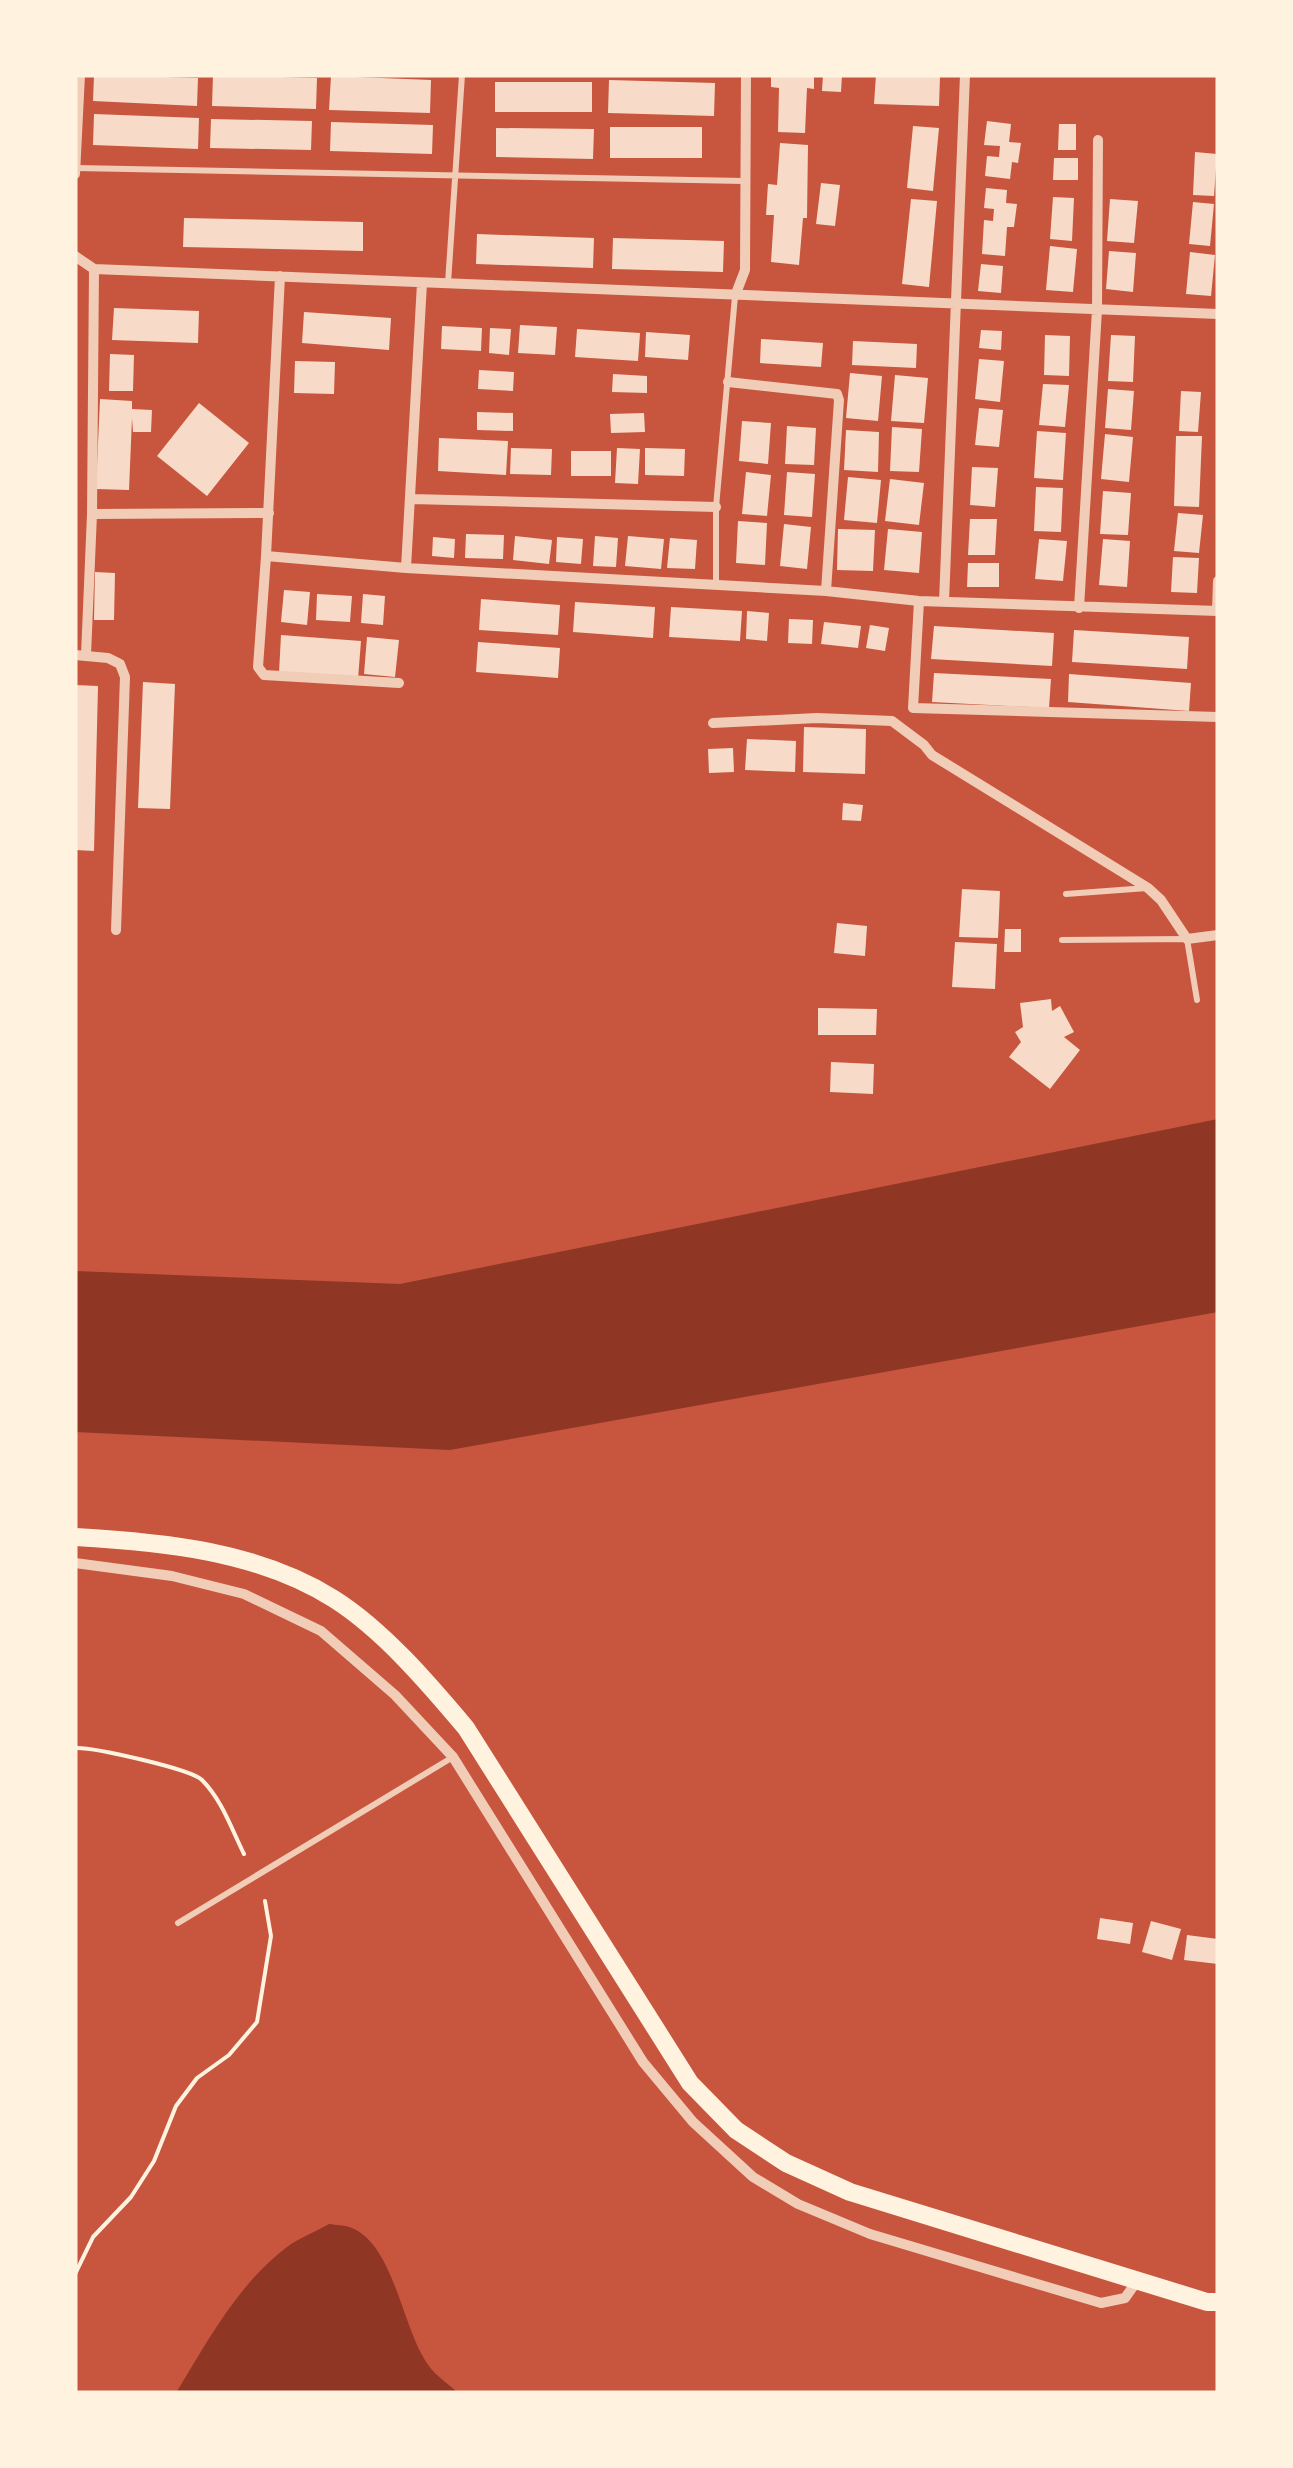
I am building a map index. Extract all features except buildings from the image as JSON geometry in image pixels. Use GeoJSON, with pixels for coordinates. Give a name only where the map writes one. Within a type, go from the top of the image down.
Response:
{"type":"FeatureCollection","features":[{"type":"Feature","properties":{"kind":"main road"},"geometry":{"type":"LineString","coordinates":[[75,1537],[187,1547],[284,1574],[335,1600],[372,1631],[426,1680],[466,1728],[690,2083],[736,2130],[786,2163],[850,2192],[1214,2306]]}},
{"type":"Feature","properties":{"kind":"street"},"geometry":{"type":"LineString","coordinates":[[75,171],[80,75]]}},
{"type":"Feature","properties":{"kind":"street"},"geometry":{"type":"LineString","coordinates":[[735,296],[745,270],[746,75]]}},
{"type":"Feature","properties":{"kind":"street"},"geometry":{"type":"LineString","coordinates":[[944,602],[965,75]]}},
{"type":"Feature","properties":{"kind":"street"},"geometry":{"type":"LineString","coordinates":[[1078,608],[1097,310],[1098,140]]}},
{"type":"Feature","properties":{"kind":"street"},"geometry":{"type":"LineString","coordinates":[[75,256],[94,269],[1218,314]]}},
{"type":"Feature","properties":{"kind":"street"},"geometry":{"type":"LineString","coordinates":[[94,269],[92,514],[80,655],[108,658],[120,664],[125,677],[116,930]]}},
{"type":"Feature","properties":{"kind":"street"},"geometry":{"type":"LineString","coordinates":[[280,276],[258,667],[264,675],[400,683]]}},
{"type":"Feature","properties":{"kind":"street"},"geometry":{"type":"LineString","coordinates":[[406,568],[422,282]]}},
{"type":"Feature","properties":{"kind":"street"},"geometry":{"type":"LineString","coordinates":[[728,382],[837,394],[826,591]]}},
{"type":"Feature","properties":{"kind":"street"},"geometry":{"type":"LineString","coordinates":[[411,499],[716,507]]}},
{"type":"Feature","properties":{"kind":"street"},"geometry":{"type":"LineString","coordinates":[[92,514],[269,514]]}},
{"type":"Feature","properties":{"kind":"street"},"geometry":{"type":"LineString","coordinates":[[266,556],[406,568],[826,591],[918,601],[1217,612],[1218,580]]}},
{"type":"Feature","properties":{"kind":"street"},"geometry":{"type":"LineString","coordinates":[[918,601],[913,708],[1218,717]]}},
{"type":"Feature","properties":{"kind":"street"},"geometry":{"type":"LineString","coordinates":[[714,723],[817,718],[892,721],[932,755],[1148,888],[1161,900],[1187,939],[1218,935]]}},
{"type":"Feature","properties":{"kind":"street"},"geometry":{"type":"LineString","coordinates":[[75,1563],[172,1576],[244,1594],[322,1631],[395,1695],[453,1757],[643,2062],[693,2122],[753,2177],[798,2204],[870,2234],[1100,2303],[1126,2298],[1137,2282]]}},
{"type":"Feature","properties":{"kind":"lane"},"geometry":{"type":"LineString","coordinates":[[448,283],[462,75]]}},
{"type":"Feature","properties":{"kind":"lane"},"geometry":{"type":"LineString","coordinates":[[75,171],[746,181]]}},
{"type":"Feature","properties":{"kind":"lane"},"geometry":{"type":"LineString","coordinates":[[716,586],[716,507],[735,296]]}},
{"type":"Feature","properties":{"kind":"lane"},"geometry":{"type":"LineString","coordinates":[[1066,894],[1148,888]]}},
{"type":"Feature","properties":{"kind":"lane"},"geometry":{"type":"LineString","coordinates":[[1062,940],[1187,939],[1197,1000]]}},
{"type":"Feature","properties":{"kind":"lane"},"geometry":{"type":"LineString","coordinates":[[178,1923],[453,1757]]}},
{"type":"Feature","properties":{"kind":"path"},"geometry":{"type":"LineString","coordinates":[[75,1748],[136,1759],[200,1777],[221,1807],[244,1854]]}},
{"type":"Feature","properties":{"kind":"path"},"geometry":{"type":"LineString","coordinates":[[75,2274],[93,2237],[130,2196],[154,2161],[176,2106],[197,2078],[230,2056],[257,2022],[271,1936],[265,1901]]}},
{"type":"Feature","properties":{"kind":"shaded area"},"geometry":{"type":"Polygon","coordinates":[[[1218,1119],[1218,1312],[450,1450],[75,1432],[75,1271],[400,1284],[1218,1119]]]}},
{"type":"Feature","properties":{"kind":"shaded area"},"geometry":{"type":"Polygon","coordinates":[[[329,2224],[352,2228],[378,2252],[420,2350],[432,2370],[458,2393],[176,2393],[253,2278],[287,2247],[329,2224]]]}}]}
